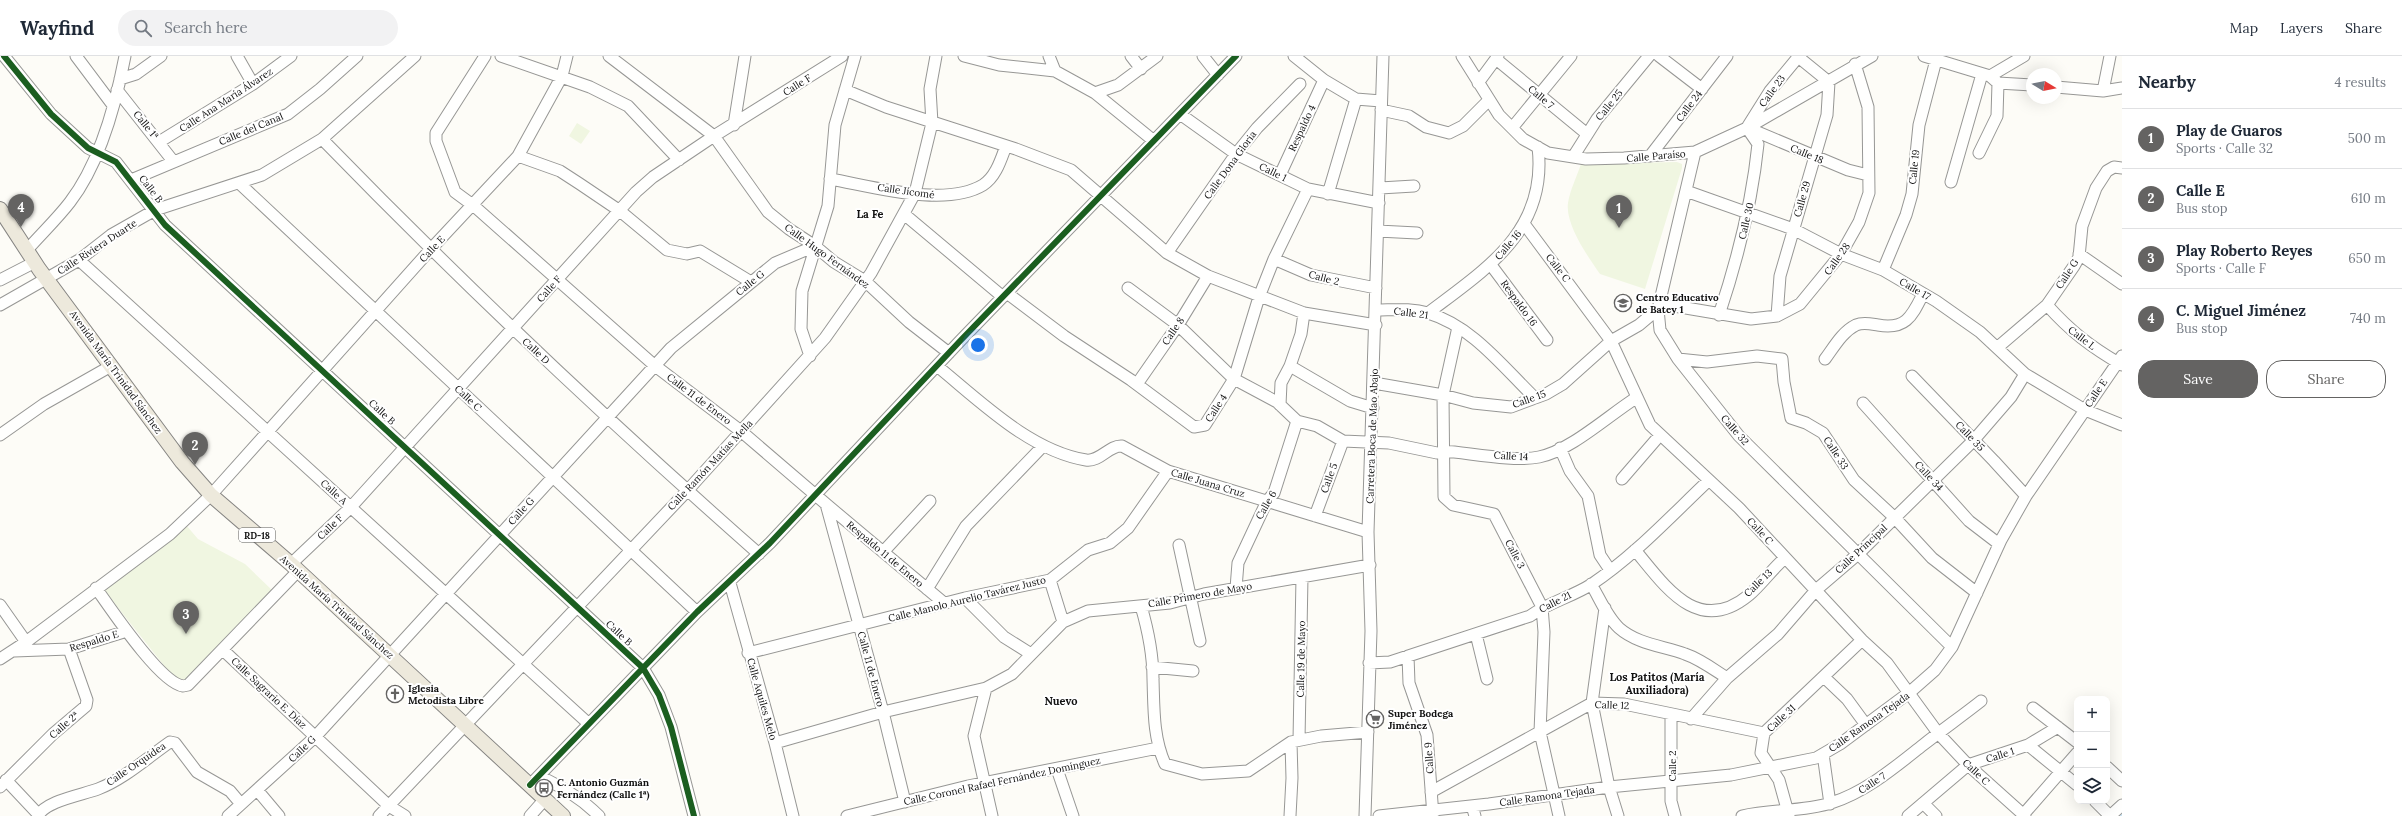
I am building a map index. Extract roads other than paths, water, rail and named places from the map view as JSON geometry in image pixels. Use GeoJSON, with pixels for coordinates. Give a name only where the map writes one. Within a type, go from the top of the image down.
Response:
{"type":"FeatureCollection","features":[{"type":"Feature","properties":{"kind":"main road","name":"Avenida María Trinidad Sánchez"},"geometry":{"type":"LineString","coordinates":[[0,209],[47,279],[182,462],[211,495],[467,725],[534,781],[545,799],[563,816]]}},
{"type":"Feature","properties":{"kind":"street","name":"Calle B"},"geometry":{"type":"LineString","coordinates":[[4,56],[51,114],[88,148],[99,152],[116,162],[155,210],[165,225],[643,668],[659,695],[671,727],[694,816]]}},
{"type":"Feature","properties":{"kind":"street"},"geometry":{"type":"LineString","coordinates":[[76,56],[112,104]]}},
{"type":"Feature","properties":{"kind":"street"},"geometry":{"type":"LineString","coordinates":[[0,280],[31,256],[71,201],[99,152],[119,84],[125,56]]}},
{"type":"Feature","properties":{"kind":"street"},"geometry":{"type":"LineString","coordinates":[[119,84],[136,74],[160,56]]}},
{"type":"Feature","properties":{"kind":"street","name":"Calle Ana María Álvarez"},"geometry":{"type":"LineString","coordinates":[[160,142],[253,84],[291,56]]}},
{"type":"Feature","properties":{"kind":"street","name":"Calle del Canal"},"geometry":{"type":"LineString","coordinates":[[131,180],[173,161],[288,114],[320,89],[357,56]]}},
{"type":"Feature","properties":{"kind":"street","name":"Calle Riviera Duarte"},"geometry":{"type":"LineString","coordinates":[[0,305],[79,260],[111,235],[155,210],[262,175],[322,139],[415,56]]}},
{"type":"Feature","properties":{"kind":"street","name":"Calle 11 de Enero"},"geometry":{"type":"LineString","coordinates":[[485,56],[436,133],[436,141],[455,192],[474,206],[654,365],[742,432],[826,504],[883,712],[905,802]]}},
{"type":"Feature","properties":{"kind":"street"},"geometry":{"type":"LineString","coordinates":[[501,56],[590,87],[628,106],[679,160]]}},
{"type":"Feature","properties":{"kind":"street","name":"Calle E"},"geometry":{"type":"LineString","coordinates":[[0,658],[14,651],[170,534],[211,495],[321,370],[376,312],[430,250],[474,206],[518,156],[562,76],[567,56]]}},
{"type":"Feature","properties":{"kind":"street","name":"Calle Hugo Fernández"},"geometry":{"type":"LineString","coordinates":[[609,56],[714,136],[768,212],[789,229],[816,246],[834,262],[865,281],[909,322],[949,352]]}},
{"type":"Feature","properties":{"kind":"street"},"geometry":{"type":"LineString","coordinates":[[734,125],[745,56]]}},
{"type":"Feature","properties":{"kind":"street","name":"Calle F"},"geometry":{"type":"LineString","coordinates":[[96,588],[126,631],[168,680],[178,685],[188,685],[223,650],[294,568],[653,176],[842,56]]}},
{"type":"Feature","properties":{"kind":"street"},"geometry":{"type":"LineString","coordinates":[[810,356],[801,329],[802,291],[828,206],[835,125],[855,56]]}},
{"type":"Feature","properties":{"kind":"street","name":"Calle Ramón Matías Mella"},"geometry":{"type":"LineString","coordinates":[[379,816],[524,665],[742,432],[810,356],[865,281],[915,193],[932,123],[930,89],[936,56]]}},
{"type":"Feature","properties":{"kind":"street"},"geometry":{"type":"LineString","coordinates":[[964,56],[999,65],[1056,71],[1095,93],[1154,141]]}},
{"type":"Feature","properties":{"kind":"street"},"geometry":{"type":"LineString","coordinates":[[1049,56],[1056,71]]}},
{"type":"Feature","properties":{"kind":"street"},"geometry":{"type":"LineString","coordinates":[[1131,56],[1140,68]]}},
{"type":"Feature","properties":{"kind":"street"},"geometry":{"type":"LineString","coordinates":[[1095,93],[1118,85],[1157,56]]}},
{"type":"Feature","properties":{"kind":"street"},"geometry":{"type":"LineString","coordinates":[[1203,56],[1218,75]]}},
{"type":"Feature","properties":{"kind":"street"},"geometry":{"type":"LineString","coordinates":[[534,781],[697,612],[730,583],[759,554],[949,352],[1236,56]]}},
{"type":"Feature","properties":{"kind":"street"},"geometry":{"type":"LineString","coordinates":[[1294,56],[1324,80],[1356,99],[1381,105],[1410,116],[1426,126],[1449,133],[1463,126],[1489,100]]}},
{"type":"Feature","properties":{"kind":"street","name":"Carretera Boca de Mao Abajo"},"geometry":{"type":"LineString","coordinates":[[1365,816],[1369,663],[1370,565],[1368,532],[1370,442],[1376,325],[1382,56]]}},
{"type":"Feature","properties":{"kind":"street","name":"Calle Paraíso"},"geometry":{"type":"LineString","coordinates":[[1462,56],[1499,115],[1523,139],[1548,153],[1586,159],[1695,152],[1747,128],[1829,82],[1855,64],[1872,56]]}},
{"type":"Feature","properties":{"kind":"street"},"geometry":{"type":"LineString","coordinates":[[1512,128],[1571,56]]}},
{"type":"Feature","properties":{"kind":"street","name":"Calle 25"},"geometry":{"type":"LineString","coordinates":[[1573,157],[1597,119],[1649,56]]}},
{"type":"Feature","properties":{"kind":"street"},"geometry":{"type":"LineString","coordinates":[[1659,56],[1702,89]]}},
{"type":"Feature","properties":{"kind":"street","name":"Calle 24"},"geometry":{"type":"LineString","coordinates":[[1650,156],[1727,56]]}},
{"type":"Feature","properties":{"kind":"street"},"geometry":{"type":"LineString","coordinates":[[1798,56],[1829,82]]}},
{"type":"Feature","properties":{"kind":"street","name":"Calle 23"},"geometry":{"type":"LineString","coordinates":[[1747,128],[1770,91],[1798,56]]}},
{"type":"Feature","properties":{"kind":"street"},"geometry":{"type":"LineString","coordinates":[[1924,56],[1990,78],[2026,84]]}},
{"type":"Feature","properties":{"kind":"street"},"geometry":{"type":"LineString","coordinates":[[1951,182],[1990,78],[2024,56]]}},
{"type":"Feature","properties":{"kind":"street"},"geometry":{"type":"LineString","coordinates":[[2103,91],[2110,56]]}},
{"type":"Feature","properties":{"kind":"street"},"geometry":{"type":"LineString","coordinates":[[1478,83],[1497,57]]}},
{"type":"Feature","properties":{"kind":"street","name":"Calle 7"},"geometry":{"type":"LineString","coordinates":[[1497,57],[1539,95],[1587,134]]}},
{"type":"Feature","properties":{"kind":"street"},"geometry":{"type":"LineString","coordinates":[[241,59],[253,84]]}},
{"type":"Feature","properties":{"kind":"street","name":"Calle 19"},"geometry":{"type":"LineString","coordinates":[[1883,270],[1906,215],[1912,194],[1919,125],[1936,60]]}},
{"type":"Feature","properties":{"kind":"street","name":"Calle 28"},"geometry":{"type":"LineString","coordinates":[[1658,309],[1674,306],[1751,319],[1777,316],[1800,304],[1842,254],[1859,222],[1869,193],[1868,107],[1855,64]]}},
{"type":"Feature","properties":{"kind":"street"},"geometry":{"type":"LineString","coordinates":[[1979,153],[1998,116],[1990,78]]}},
{"type":"Feature","properties":{"kind":"street","name":"Respaldo 4"},"geometry":{"type":"LineString","coordinates":[[1280,175],[1324,80]]}},
{"type":"Feature","properties":{"kind":"street","name":"Calle 29"},"geometry":{"type":"LineString","coordinates":[[1777,316],[1780,276],[1827,115],[1829,82]]}},
{"type":"Feature","properties":{"kind":"street","name":"Calle 1ª"},"geometry":{"type":"LineString","coordinates":[[119,84],[173,161]]}},
{"type":"Feature","properties":{"kind":"street","name":"Calle Dona Gloria"},"geometry":{"type":"LineString","coordinates":[[1167,253],[1236,154],[1258,128],[1300,84]]}},
{"type":"Feature","properties":{"kind":"street"},"geometry":{"type":"LineString","coordinates":[[2062,88],[2103,91],[2122,88]]}},
{"type":"Feature","properties":{"kind":"street"},"geometry":{"type":"LineString","coordinates":[[845,90],[886,107],[1006,146],[1071,170],[1167,253],[1208,276],[1259,297],[1304,313],[1376,325]]}},
{"type":"Feature","properties":{"kind":"street"},"geometry":{"type":"LineString","coordinates":[[1328,194],[1356,99]]}},
{"type":"Feature","properties":{"kind":"street","name":"Calle 1"},"geometry":{"type":"LineString","coordinates":[[1180,114],[1236,154],[1308,189],[1379,203]]}},
{"type":"Feature","properties":{"kind":"street","name":"Calle 18"},"geometry":{"type":"LineString","coordinates":[[1747,128],[1814,157],[1848,170],[1868,175]]}},
{"type":"Feature","properties":{"kind":"street","name":"Calle 30"},"geometry":{"type":"LineString","coordinates":[[1719,314],[1749,212],[1758,144],[1747,128]]}},
{"type":"Feature","properties":{"kind":"street","name":"Calle D"},"geometry":{"type":"LineString","coordinates":[[322,139],[430,250],[513,330],[687,491],[759,554]]}},
{"type":"Feature","properties":{"kind":"street","name":"Calle Jicomé"},"geometry":{"type":"LineString","coordinates":[[830,179],[943,196],[971,190],[984,184],[996,170],[1006,146]]}},
{"type":"Feature","properties":{"kind":"street","name":"Calle 16"},"geometry":{"type":"LineString","coordinates":[[1428,313],[1491,265],[1525,225],[1541,168],[1538,147]]}},
{"type":"Feature","properties":{"kind":"street","name":"Calle 32"},"geometry":{"type":"LineString","coordinates":[[1695,152],[1658,309],[1660,330],[1678,359],[1739,436],[1952,647]]}},
{"type":"Feature","properties":{"kind":"street"},"geometry":{"type":"LineString","coordinates":[[518,156],[560,172],[620,211],[667,250],[687,254],[700,252],[751,282]]}},
{"type":"Feature","properties":{"kind":"street","name":"Calle G"},"geometry":{"type":"LineString","coordinates":[[1998,347],[2046,305],[2074,266],[2079,254],[2082,226],[2096,188],[2107,171],[2121,167]]}},
{"type":"Feature","properties":{"kind":"street","name":"Calle C"},"geometry":{"type":"LineString","coordinates":[[239,183],[697,612]]}},
{"type":"Feature","properties":{"kind":"street"},"geometry":{"type":"LineString","coordinates":[[1380,188],[1414,186]]}},
{"type":"Feature","properties":{"kind":"street","name":"Calle 4"},"geometry":{"type":"LineString","coordinates":[[904,214],[1005,295],[1137,384],[1194,427],[1200,428],[1205,425],[1234,379],[1259,297],[1274,259],[1308,189]]}},
{"type":"Feature","properties":{"kind":"street","name":"Calle 17"},"geometry":{"type":"LineString","coordinates":[[1686,191],[1749,212],[1793,229],[1842,254],[1883,270],[1923,294],[1980,332],[1998,347],[2025,374],[2085,410],[2122,425]]}},
{"type":"Feature","properties":{"kind":"street","name":"Calle C"},"geometry":{"type":"LineString","coordinates":[[1525,225],[1611,341],[1626,370],[1636,398],[1645,417],[1660,435],[1738,508],[1862,640],[1887,663],[1910,692],[1938,733],[1968,765],[2023,815]]}},
{"type":"Feature","properties":{"kind":"street"},"geometry":{"type":"LineString","coordinates":[[1378,231],[1417,234]]}},
{"type":"Feature","properties":{"kind":"street","name":"Calle G"},"geometry":{"type":"LineString","coordinates":[[228,816],[258,791],[315,737],[654,365],[697,326],[775,262],[816,246]]}},
{"type":"Feature","properties":{"kind":"street"},"geometry":{"type":"LineString","coordinates":[[2079,254],[2121,280]]}},
{"type":"Feature","properties":{"kind":"street","name":"Calle 2"},"geometry":{"type":"LineString","coordinates":[[1274,259],[1310,275],[1376,288]]}},
{"type":"Feature","properties":{"kind":"street","name":"Calle A"},"geometry":{"type":"LineString","coordinates":[[79,260],[589,724]]}},
{"type":"Feature","properties":{"kind":"street","name":"Respaldo 16"},"geometry":{"type":"LineString","coordinates":[[1491,265],[1547,340]]}},
{"type":"Feature","properties":{"kind":"street","name":"Calle 8"},"geometry":{"type":"LineString","coordinates":[[1137,384],[1178,325],[1208,276]]}},
{"type":"Feature","properties":{"kind":"street"},"geometry":{"type":"LineString","coordinates":[[1128,288],[1178,325],[1234,379],[1280,405],[1297,421],[1317,426],[1343,441]]}},
{"type":"Feature","properties":{"kind":"street"},"geometry":{"type":"LineString","coordinates":[[1825,359],[1844,333],[1857,325],[1868,323],[1886,326],[1902,324],[1911,317],[1923,294]]}},
{"type":"Feature","properties":{"kind":"street","name":"Calle L"},"geometry":{"type":"LineString","coordinates":[[2046,305],[2073,333],[2088,345],[2120,361]]}},
{"type":"Feature","properties":{"kind":"street","name":"Calle 15"},"geometry":{"type":"LineString","coordinates":[[1374,383],[1443,395],[1473,403],[1511,407],[1535,398],[1563,384],[1611,341],[1640,325],[1658,309]]}},
{"type":"Feature","properties":{"kind":"street","name":"Calle 21"},"geometry":{"type":"LineString","coordinates":[[1376,310],[1403,310],[1428,313],[1458,327],[1486,349],[1535,398]]}},
{"type":"Feature","properties":{"kind":"street"},"geometry":{"type":"LineString","coordinates":[[1280,405],[1281,383],[1290,366],[1301,334],[1304,313]]}},
{"type":"Feature","properties":{"kind":"street","name":"Calle 3"},"geometry":{"type":"LineString","coordinates":[[1458,327],[1443,395],[1444,497],[1453,506],[1494,514],[1542,607],[1544,632],[1540,732],[1553,796],[1559,816]]}},
{"type":"Feature","properties":{"kind":"street","name":"Calle 33"},"geometry":{"type":"LineString","coordinates":[[1678,359],[1707,362],[1757,356],[1782,359],[1784,382],[1791,418],[1806,423],[1823,434],[1854,480],[1895,518],[1932,558],[1977,593]]}},
{"type":"Feature","properties":{"kind":"street","name":"Calle E"},"geometry":{"type":"LineString","coordinates":[[2085,410],[2120,361]]}},
{"type":"Feature","properties":{"kind":"street"},"geometry":{"type":"LineString","coordinates":[[0,435],[44,404],[112,366]]}},
{"type":"Feature","properties":{"kind":"street","name":"Calle Juana Cruz"},"geometry":{"type":"LineString","coordinates":[[937,366],[986,406],[1042,447],[1087,460],[1095,460],[1117,446],[1122,446],[1168,471],[1368,532]]}},
{"type":"Feature","properties":{"kind":"street"},"geometry":{"type":"LineString","coordinates":[[1290,366],[1350,401],[1372,408]]}},
{"type":"Feature","properties":{"kind":"street","name":"Calle Principal"},"geometry":{"type":"LineString","coordinates":[[1691,719],[1727,678],[1778,634],[1816,590],[1858,554],[1973,441],[2011,397],[2025,374]]}},
{"type":"Feature","properties":{"kind":"street","name":"Calle 35"},"geometry":{"type":"LineString","coordinates":[[1912,376],[1973,441],[1994,460],[2026,496]]}},
{"type":"Feature","properties":{"kind":"street","name":"Calle 14"},"geometry":{"type":"LineString","coordinates":[[1343,441],[1370,442],[1437,452],[1444,451],[1513,457],[1539,457],[1580,437],[1636,398]]}},
{"type":"Feature","properties":{"kind":"street","name":"Calle 34"},"geometry":{"type":"LineString","coordinates":[[1863,403],[1933,479],[1969,521],[1999,544]]}},
{"type":"Feature","properties":{"kind":"street","name":"Calle Ramona Tejada"},"geometry":{"type":"LineString","coordinates":[[1379,816],[1474,811],[1609,787],[1672,782],[1731,774],[1816,758],[1823,754],[1866,725],[1910,692],[1936,670],[1952,647],[1999,544],[2026,496],[2079,416],[2085,410]]}},
{"type":"Feature","properties":{"kind":"street","name":"Calle 6"},"geometry":{"type":"LineString","coordinates":[[1236,588],[1238,563],[1266,501],[1274,493],[1297,421]]}},
{"type":"Feature","properties":{"kind":"street"},"geometry":{"type":"LineString","coordinates":[[1622,479],[1660,435]]}},
{"type":"Feature","properties":{"kind":"street","name":"Calle 5"},"geometry":{"type":"LineString","coordinates":[[1315,516],[1343,441]]}},
{"type":"Feature","properties":{"kind":"street"},"geometry":{"type":"LineString","coordinates":[[927,589],[966,526],[1042,447]]}},
{"type":"Feature","properties":{"kind":"street"},"geometry":{"type":"LineString","coordinates":[[1560,448],[1570,471],[1588,496],[1600,555],[1610,570]]}},
{"type":"Feature","properties":{"kind":"street","name":"Calle Manolo Aurelio Tavárez Justo"},"geometry":{"type":"LineString","coordinates":[[748,652],[965,598],[1050,580],[1088,550],[1110,543],[1128,528],[1168,471]]}},
{"type":"Feature","properties":{"kind":"street","name":"Calle 21"},"geometry":{"type":"LineString","coordinates":[[1369,663],[1390,662],[1530,616],[1542,607],[1591,584],[1635,550],[1708,481]]}},
{"type":"Feature","properties":{"kind":"street"},"geometry":{"type":"LineString","coordinates":[[884,552],[930,501]]}},
{"type":"Feature","properties":{"kind":"street","name":"Respaldo 11 de Enero"},"geometry":{"type":"LineString","coordinates":[[826,504],[944,604]]}},
{"type":"Feature","properties":{"kind":"street"},"geometry":{"type":"LineString","coordinates":[[1179,545],[1189,598],[1200,641]]}},
{"type":"Feature","properties":{"kind":"street","name":"Calle 13"},"geometry":{"type":"LineString","coordinates":[[1635,550],[1672,594],[1688,604],[1712,612],[1725,609],[1748,595],[1785,558]]}},
{"type":"Feature","properties":{"kind":"street","name":"Calle Primero de Mayo"},"geometry":{"type":"LineString","coordinates":[[775,743],[883,712],[986,688],[1012,674],[1064,622],[1088,611],[1170,603],[1236,588],[1370,565]]}},
{"type":"Feature","properties":{"kind":"street","name":"Calle 19 de Mayo"},"geometry":{"type":"LineString","coordinates":[[1290,816],[1295,741],[1302,577]]}},
{"type":"Feature","properties":{"kind":"street"},"geometry":{"type":"LineString","coordinates":[[1050,580],[1064,622]]}},
{"type":"Feature","properties":{"kind":"street","name":"Calle Aquiles Melo"},"geometry":{"type":"LineString","coordinates":[[730,583],[748,652],[775,743],[793,816]]}},
{"type":"Feature","properties":{"kind":"street"},"geometry":{"type":"LineString","coordinates":[[1591,584],[1605,608],[1620,628],[1638,640],[1685,654],[1727,678]]}},
{"type":"Feature","properties":{"kind":"street"},"geometry":{"type":"LineString","coordinates":[[965,598],[1004,637],[1031,654]]}},
{"type":"Feature","properties":{"kind":"street"},"geometry":{"type":"LineString","coordinates":[[0,605],[26,642]]}},
{"type":"Feature","properties":{"kind":"street"},"geometry":{"type":"LineString","coordinates":[[1142,606],[1147,624],[1152,667],[1152,705],[1158,748],[1165,764],[1202,774],[1248,770],[1295,741],[1321,736],[1368,732]]}},
{"type":"Feature","properties":{"kind":"street"},"geometry":{"type":"LineString","coordinates":[[1605,608],[1592,703],[1609,787],[1618,816]]}},
{"type":"Feature","properties":{"kind":"street","name":"Respaldo E"},"geometry":{"type":"LineString","coordinates":[[14,651],[69,649],[126,631]]}},
{"type":"Feature","properties":{"kind":"street"},"geometry":{"type":"LineString","coordinates":[[1476,634],[1487,679]]}},
{"type":"Feature","properties":{"kind":"street","name":"Calle 31"},"geometry":{"type":"LineString","coordinates":[[1788,814],[1779,780],[1761,753],[1764,733],[1825,678],[1862,640]]}},
{"type":"Feature","properties":{"kind":"street","name":"Calle 2ª"},"geometry":{"type":"LineString","coordinates":[[3,783],[86,706],[87,700],[69,649]]}},
{"type":"Feature","properties":{"kind":"street","name":"Calle Sagrario E. Díaz"},"geometry":{"type":"LineString","coordinates":[[223,650],[389,806],[405,816]]}},
{"type":"Feature","properties":{"kind":"street","name":"Calle 9"},"geometry":{"type":"LineString","coordinates":[[1408,656],[1408,683],[1427,735],[1433,813]]}},
{"type":"Feature","properties":{"kind":"street"},"geometry":{"type":"LineString","coordinates":[[1152,667],[1193,671]]}},
{"type":"Feature","properties":{"kind":"street"},"geometry":{"type":"LineString","coordinates":[[1825,678],[1847,700],[1866,725]]}},
{"type":"Feature","properties":{"kind":"street"},"geometry":{"type":"LineString","coordinates":[[986,688],[974,736],[986,783],[992,816]]}},
{"type":"Feature","properties":{"kind":"street","name":"Calle 7"},"geometry":{"type":"LineString","coordinates":[[1742,816],[1762,811],[1788,814],[1830,804],[1851,796],[1888,773],[1981,701]]}},
{"type":"Feature","properties":{"kind":"street","name":"Calle 12"},"geometry":{"type":"LineString","coordinates":[[1431,792],[1592,703],[1624,704],[1671,715],[1764,733]]}},
{"type":"Feature","properties":{"kind":"street"},"geometry":{"type":"LineString","coordinates":[[2033,708],[2074,740]]}},
{"type":"Feature","properties":{"kind":"street","name":"Calle 2"},"geometry":{"type":"LineString","coordinates":[[1671,715],[1671,800],[1675,816]]}},
{"type":"Feature","properties":{"kind":"street","name":"Calle 1"},"geometry":{"type":"LineString","coordinates":[[1908,816],[1968,765],[2028,745],[2058,727]]}},
{"type":"Feature","properties":{"kind":"street","name":"Calle Orquídea"},"geometry":{"type":"LineString","coordinates":[[38,815],[50,805],[100,788],[170,742],[176,743],[197,772],[230,791],[241,804]]}},
{"type":"Feature","properties":{"kind":"street"},"geometry":{"type":"LineString","coordinates":[[2028,745],[2074,783]]}},
{"type":"Feature","properties":{"kind":"street","name":"Calle Coronel Rafael Fernández Domínguez"},"geometry":{"type":"LineString","coordinates":[[847,816],[986,783],[1158,748]]}},
{"type":"Feature","properties":{"kind":"street"},"geometry":{"type":"LineString","coordinates":[[1823,754],[1830,804]]}},
{"type":"Feature","properties":{"kind":"street"},"geometry":{"type":"LineString","coordinates":[[2023,815],[2074,757]]}},
{"type":"Feature","properties":{"kind":"street"},"geometry":{"type":"LineString","coordinates":[[2108,768],[2122,781]]}},
{"type":"Feature","properties":{"kind":"street"},"geometry":{"type":"LineString","coordinates":[[1057,769],[1073,816]]}},
{"type":"Feature","properties":{"kind":"street"},"geometry":{"type":"LineString","coordinates":[[534,781],[566,788],[582,799],[599,816]]}},
{"type":"Feature","properties":{"kind":"street"},"geometry":{"type":"LineString","coordinates":[[3,783],[38,815]]}},
{"type":"Feature","properties":{"kind":"street"},"geometry":{"type":"LineString","coordinates":[[258,791],[279,816]]}},
{"type":"Feature","properties":{"kind":"street"},"geometry":{"type":"LineString","coordinates":[[530,816],[545,799]]}},
{"type":"Feature","properties":{"kind":"street"},"geometry":{"type":"LineString","coordinates":[[1923,803],[1936,816]]}},
{"type":"Feature","properties":{"kind":"street"},"geometry":{"type":"LineString","coordinates":[[2098,804],[2110,816],[2122,805]]}},
{"type":"Feature","properties":{"kind":"waterway"},"geometry":{"type":"LineString","coordinates":[[2118,816],[2122,813]]}},
{"type":"Feature","properties":{"kind":"place","name":"C. Miguel Jiménez"},"geometry":{"type":"Point","coordinates":[21,227]}},
{"type":"Feature","properties":{"kind":"place","name":"Play de Guaros"},"geometry":{"type":"Point","coordinates":[1619,228]}},
{"type":"Feature","properties":{"kind":"place","name":"Centro Educativo de Batey 1"},"geometry":{"type":"Point","coordinates":[1623,303]}},
{"type":"Feature","properties":{"kind":"place","name":"Calle E"},"geometry":{"type":"Point","coordinates":[195,465]}},
{"type":"Feature","properties":{"kind":"place","name":"Play Roberto Reyes"},"geometry":{"type":"Point","coordinates":[186,634]}},
{"type":"Feature","properties":{"kind":"place","name":"Iglesia Metodista Libre"},"geometry":{"type":"Point","coordinates":[395,694]}},
{"type":"Feature","properties":{"kind":"place","name":"Super Bodega Jiménez"},"geometry":{"type":"Point","coordinates":[1375,719]}},
{"type":"Feature","properties":{"kind":"place","name":"C. Antonio Guzmán Fernández (Calle 1ª)"},"geometry":{"type":"Point","coordinates":[544,788]}},
{"type":"Feature","properties":{"kind":"district","name":"La Fe"},"geometry":{"type":"Point","coordinates":[870,214]}},
{"type":"Feature","properties":{"kind":"district","name":"Los Patitos (María Auxiliadora)"},"geometry":{"type":"Point","coordinates":[1657,683]}},
{"type":"Feature","properties":{"kind":"district","name":"Nuevo"},"geometry":{"type":"Point","coordinates":[1061,701]}}]}
